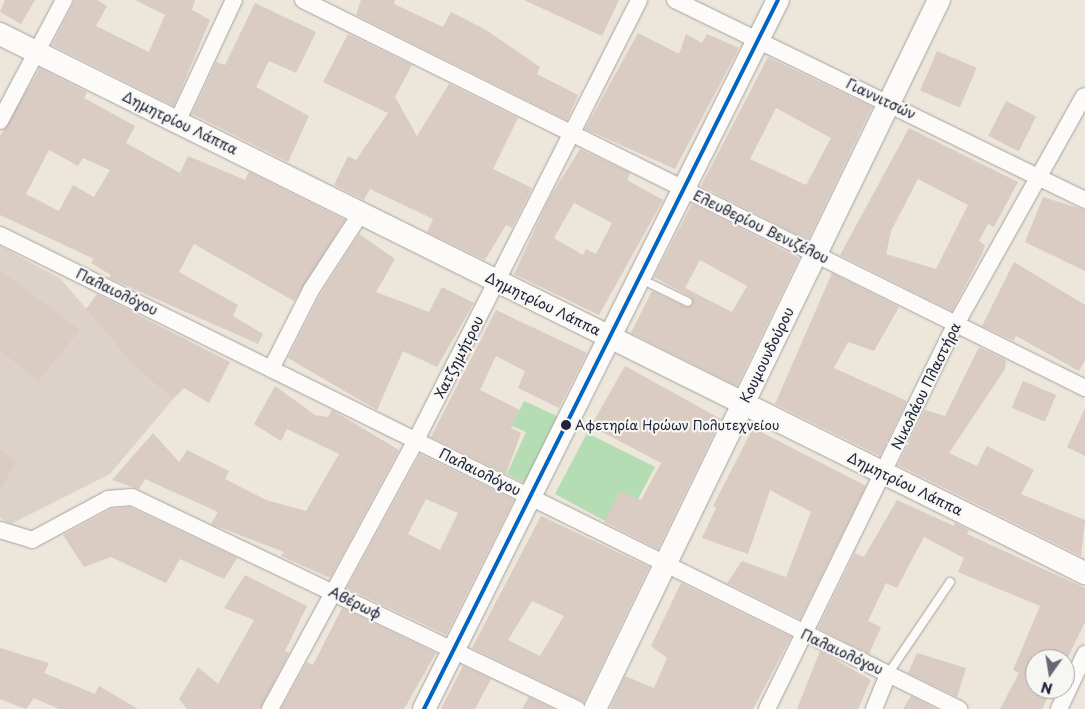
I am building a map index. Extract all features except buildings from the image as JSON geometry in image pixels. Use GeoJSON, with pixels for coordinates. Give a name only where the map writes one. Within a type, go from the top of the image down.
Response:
{"type":"FeatureCollection","features":[{"type":"Feature","properties":{"kind":"main road"},"geometry":{"type":"LineString","coordinates":[[424,709],[778,0]]}},
{"type":"Feature","properties":{"kind":"main road","name":"Κουμουνδούρου"},"geometry":{"type":"LineString","coordinates":[[595,709],[940,0]]}},
{"type":"Feature","properties":{"kind":"main road","name":"Δημητρίου Λάππα"},"geometry":{"type":"LineString","coordinates":[[0,34],[1085,573]]}},
{"type":"Feature","properties":{"kind":"street"},"geometry":{"type":"LineString","coordinates":[[0,121],[64,0]]}},
{"type":"Feature","properties":{"kind":"street"},"geometry":{"type":"LineString","coordinates":[[178,122],[234,0]]}},
{"type":"Feature","properties":{"kind":"street","name":"Ελευθερίου Βενιζέλου"},"geometry":{"type":"LineString","coordinates":[[303,0],[1085,388]]}},
{"type":"Feature","properties":{"kind":"street","name":"Χατζημήτρου"},"geometry":{"type":"LineString","coordinates":[[270,709],[416,440],[639,0]]}},
{"type":"Feature","properties":{"kind":"street","name":"Γιαννιτσών"},"geometry":{"type":"LineString","coordinates":[[675,0],[1085,200]]}},
{"type":"Feature","properties":{"kind":"street","name":"Νικολάου Πλαστήρα"},"geometry":{"type":"LineString","coordinates":[[766,709],[956,324],[1041,179],[1084,96]]}},
{"type":"Feature","properties":{"kind":"street"},"geometry":{"type":"LineString","coordinates":[[272,369],[311,290],[361,213]]}},
{"type":"Feature","properties":{"kind":"street","name":"Παλαιολόγου"},"geometry":{"type":"LineString","coordinates":[[0,235],[529,496],[803,634],[959,709]]}},
{"type":"Feature","properties":{"kind":"street","name":"Αβέρωφ"},"geometry":{"type":"LineString","coordinates":[[0,530],[32,540],[108,499],[132,497],[577,709]]}},
{"type":"Feature","properties":{"kind":"street"},"geometry":{"type":"LineString","coordinates":[[1059,709],[1085,654]]}},
{"type":"Feature","properties":{"kind":"street"},"geometry":{"type":"LineString","coordinates":[[874,709],[888,674]]}},
{"type":"Feature","properties":{"kind":"lane"},"geometry":{"type":"LineString","coordinates":[[638,278],[688,302]]}},
{"type":"Feature","properties":{"kind":"lane"},"geometry":{"type":"LineString","coordinates":[[888,674],[950,582]]}},
{"type":"Feature","properties":{"kind":"shaded area"},"geometry":{"type":"Polygon","coordinates":[[[0,246],[61,279],[138,370],[173,399],[110,474],[11,524],[0,518],[0,246]]]}},
{"type":"Feature","properties":{"kind":"green space"},"geometry":{"type":"Polygon","coordinates":[[[524,401],[557,416],[525,483],[507,474],[526,432],[512,426],[524,401]]]}},
{"type":"Feature","properties":{"kind":"green space"},"geometry":{"type":"Polygon","coordinates":[[[587,433],[655,467],[638,499],[605,521],[555,494],[587,433]]]}},
{"type":"Feature","properties":{"kind":"transit line"},"geometry":{"type":"LineString","coordinates":[[424,709],[778,0]]}},
{"type":"Feature","properties":{"kind":"place","name":"Αφετηρία Ηρώων Πολυτεχνείου"},"geometry":{"type":"Point","coordinates":[566,425]}}]}
